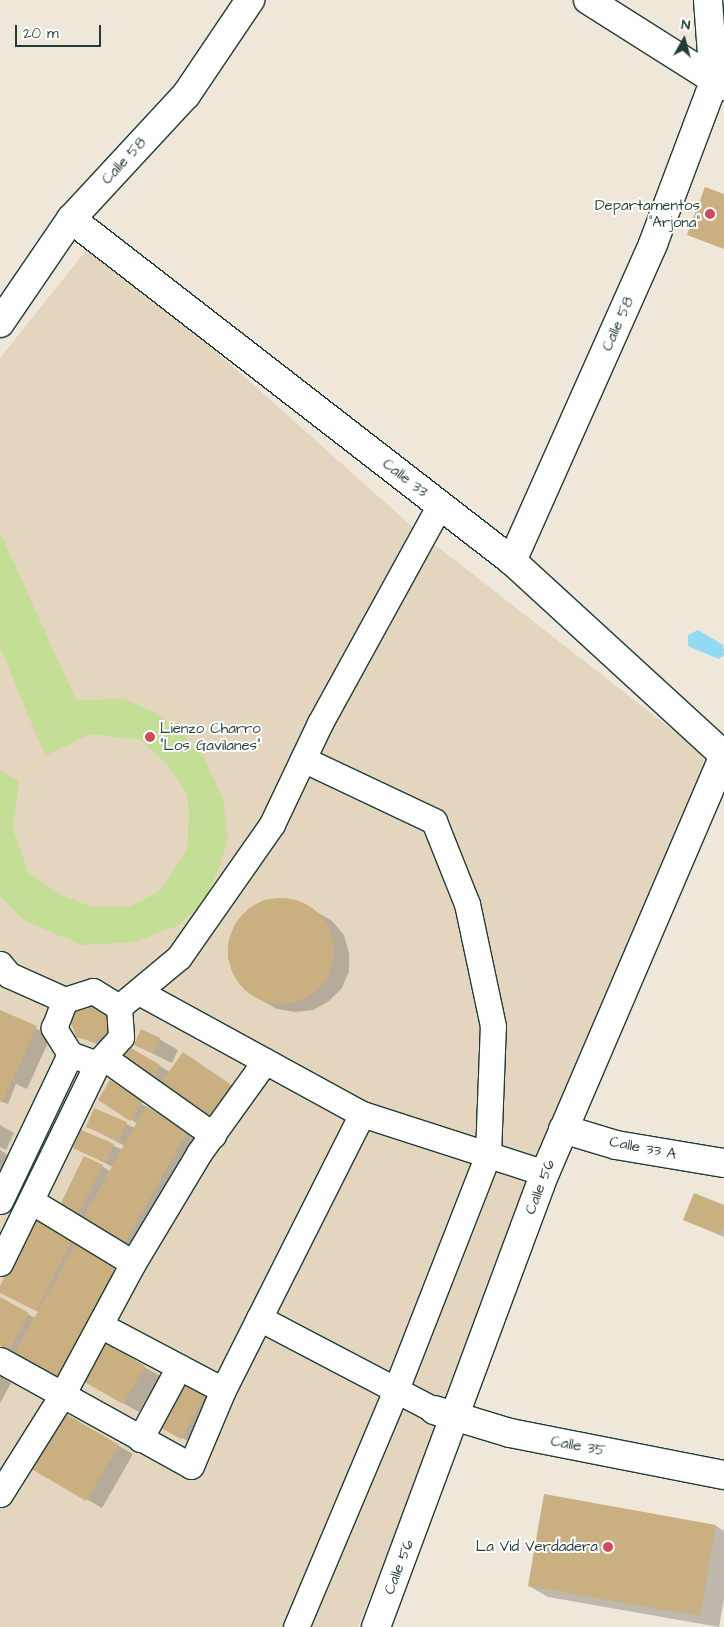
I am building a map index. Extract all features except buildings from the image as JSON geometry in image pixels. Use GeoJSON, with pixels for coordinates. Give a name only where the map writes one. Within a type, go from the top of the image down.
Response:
{"type":"FeatureCollection","features":[{"type":"Feature","properties":{"kind":"street","name":"Calle 58"},"geometry":{"type":"LineString","coordinates":[[0,323],[71,219],[186,95],[250,0]]}},
{"type":"Feature","properties":{"kind":"street"},"geometry":{"type":"LineString","coordinates":[[588,0],[719,84]]}},
{"type":"Feature","properties":{"kind":"street"},"geometry":{"type":"LineString","coordinates":[[708,0],[719,84]]}},
{"type":"Feature","properties":{"kind":"street","name":"Calle 58"},"geometry":{"type":"LineString","coordinates":[[512,562],[653,244],[719,84]]}},
{"type":"Feature","properties":{"kind":"street","name":"Calle 33"},"geometry":{"type":"LineString","coordinates":[[71,219],[512,562],[724,755]]}},
{"type":"Feature","properties":{"kind":"street"},"geometry":{"type":"LineString","coordinates":[[118,1007],[139,992],[178,957],[272,824],[377,615],[440,505]]}},
{"type":"Feature","properties":{"kind":"street","name":"Calle 56"},"geometry":{"type":"LineString","coordinates":[[376,1627],[444,1414],[563,1129],[724,755]]}},
{"type":"Feature","properties":{"kind":"street"},"geometry":{"type":"LineString","coordinates":[[296,1627],[395,1390],[488,1154],[492,1026],[467,904],[434,821],[303,759]]}},
{"type":"Feature","properties":{"kind":"street"},"geometry":{"type":"LineString","coordinates":[[0,964],[9,975],[65,1000],[93,991],[118,1007]]}},
{"type":"Feature","properties":{"kind":"street"},"geometry":{"type":"LineString","coordinates":[[139,992],[362,1114],[545,1174]]}},
{"type":"Feature","properties":{"kind":"street"},"geometry":{"type":"LineString","coordinates":[[65,1000],[54,1028],[70,1054],[100,1060],[213,1135]]}},
{"type":"Feature","properties":{"kind":"street"},"geometry":{"type":"LineString","coordinates":[[0,1263],[100,1060],[121,1037],[118,1007]]}},
{"type":"Feature","properties":{"kind":"street"},"geometry":{"type":"LineString","coordinates":[[0,1201],[70,1054]]}},
{"type":"Feature","properties":{"kind":"street"},"geometry":{"type":"LineString","coordinates":[[0,1494],[62,1395],[133,1263],[213,1135],[265,1061]]}},
{"type":"Feature","properties":{"kind":"street"},"geometry":{"type":"LineString","coordinates":[[0,1360],[191,1466],[223,1390],[362,1114]]}},
{"type":"Feature","properties":{"kind":"street","name":"Calle 33 A"},"geometry":{"type":"LineString","coordinates":[[563,1129],[616,1145],[724,1163]]}},
{"type":"Feature","properties":{"kind":"street"},"geometry":{"type":"LineString","coordinates":[[30,1201],[133,1263]]}},
{"type":"Feature","properties":{"kind":"street"},"geometry":{"type":"LineString","coordinates":[[260,1318],[444,1414]]}},
{"type":"Feature","properties":{"kind":"street"},"geometry":{"type":"LineString","coordinates":[[100,1325],[223,1390]]}},
{"type":"Feature","properties":{"kind":"street"},"geometry":{"type":"LineString","coordinates":[[140,1439],[179,1366]]}},
{"type":"Feature","properties":{"kind":"street","name":"Calle 35"},"geometry":{"type":"LineString","coordinates":[[444,1414],[510,1433],[724,1475]]}},
{"type":"Feature","properties":{"kind":"shaded area"},"geometry":{"type":"Polygon","coordinates":[[[93,242],[416,530],[710,759],[358,1627],[0,1627],[0,358],[93,242]]]}},
{"type":"Feature","properties":{"kind":"green space","name":"Lienzo Charro \"Los Gavilanes\""},"geometry":{"type":"Polygon","coordinates":[[[0,532],[76,700],[124,699],[155,712],[180,731],[204,757],[223,799],[228,836],[220,866],[203,903],[177,926],[134,942],[82,945],[23,920],[0,896],[0,771],[19,780],[13,829],[28,872],[63,896],[93,907],[131,906],[160,891],[187,849],[189,817],[187,793],[165,762],[140,740],[90,734],[45,756],[0,647],[0,532]]]}},
{"type":"Feature","properties":{"kind":"water"},"geometry":{"type":"Polygon","coordinates":[[[698,630],[723,645],[724,655],[719,659],[688,646],[688,635],[698,630]]]}},
{"type":"Feature","properties":{"kind":"place","name":"Departamentos \"Arjona\""},"geometry":{"type":"Point","coordinates":[710,214]}},
{"type":"Feature","properties":{"kind":"place","name":"Lienzo Charro \"Los Gavilanes\""},"geometry":{"type":"Point","coordinates":[150,737]}},
{"type":"Feature","properties":{"kind":"place","name":"La Vid Verdadera"},"geometry":{"type":"Point","coordinates":[608,1547]}}]}
